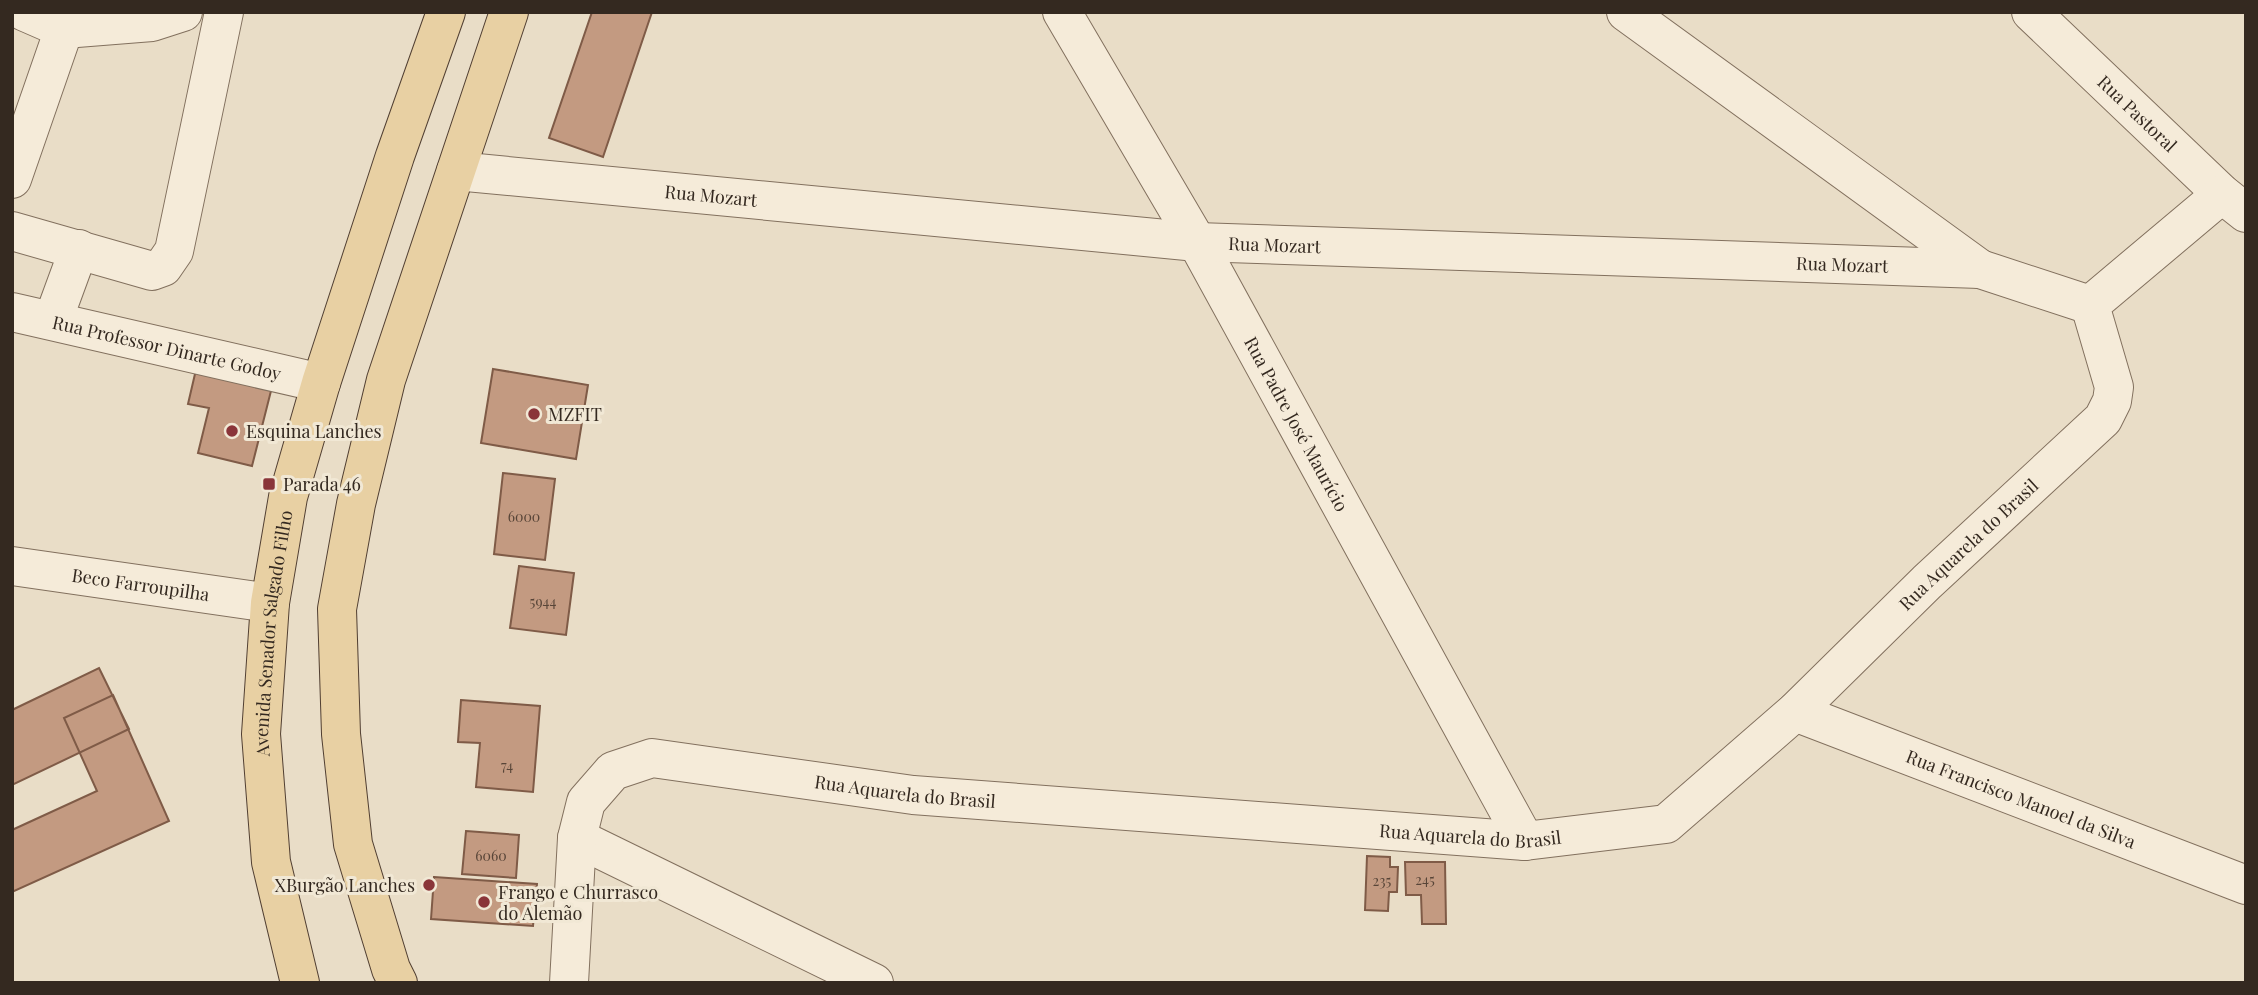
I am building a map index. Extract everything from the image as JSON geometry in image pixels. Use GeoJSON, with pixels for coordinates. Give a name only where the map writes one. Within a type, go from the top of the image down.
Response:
{"type":"FeatureCollection","features":[{"type":"Feature","properties":{"kind":"main road","name":"Avenida Senador Salgado Filho"},"geometry":{"type":"LineString","coordinates":[[300,983],[271,862],[261,734],[270,603],[288,497],[321,383],[395,156],[446,12]]}},
{"type":"Feature","properties":{"kind":"main road"},"geometry":{"type":"LineString","coordinates":[[399,978],[353,844],[341,734],[337,609],[356,504],[386,380],[509,12]]}},
{"type":"Feature","properties":{"kind":"street"},"geometry":{"type":"LineString","coordinates":[[25,12],[64,29],[152,22],[183,12]]}},
{"type":"Feature","properties":{"kind":"street"},"geometry":{"type":"LineString","coordinates":[[12,231],[152,271],[163,267],[174,251],[224,12]]}},
{"type":"Feature","properties":{"kind":"street","name":"Rua Padre José Maurício"},"geometry":{"type":"LineString","coordinates":[[1062,12],[1196,242],[1525,841]]}},
{"type":"Feature","properties":{"kind":"street"},"geometry":{"type":"LineString","coordinates":[[1626,12],[1980,269]]}},
{"type":"Feature","properties":{"kind":"street","name":"Rua Pastoral"},"geometry":{"type":"LineString","coordinates":[[2031,12],[2234,203]]}},
{"type":"Feature","properties":{"kind":"street"},"geometry":{"type":"LineString","coordinates":[[12,179],[64,29]]}},
{"type":"Feature","properties":{"kind":"street","name":"Rua Mozart"},"geometry":{"type":"LineString","coordinates":[[456,171],[1196,242],[1980,269],[2090,305]]}},
{"type":"Feature","properties":{"kind":"street"},"geometry":{"type":"LineString","coordinates":[[2090,305],[2234,203]]}},
{"type":"Feature","properties":{"kind":"street"},"geometry":{"type":"LineString","coordinates":[[53,320],[79,249]]}},
{"type":"Feature","properties":{"kind":"street","name":"Rua Aquarela do Brasil"},"geometry":{"type":"LineString","coordinates":[[569,983],[577,838],[586,802],[613,771],[652,758],[913,794],[1525,841],[1666,824],[1795,712],[1927,582],[2103,419],[2112,401],[2114,387],[2090,305]]}},
{"type":"Feature","properties":{"kind":"street","name":"Rua Professor Dinarte Godoy"},"geometry":{"type":"LineString","coordinates":[[12,312],[321,383]]}},
{"type":"Feature","properties":{"kind":"street","name":"Beco Farroupilha"},"geometry":{"type":"LineString","coordinates":[[12,566],[270,603]]}},
{"type":"Feature","properties":{"kind":"street","name":"Rua Francisco Manoel da Silva"},"geometry":{"type":"LineString","coordinates":[[1795,712],[2246,886]]}},
{"type":"Feature","properties":{"kind":"street"},"geometry":{"type":"LineString","coordinates":[[577,838],[874,983]]}},
{"type":"Feature","properties":{"kind":"building"},"geometry":{"type":"Polygon","coordinates":[[[592,12],[652,12],[603,157],[549,138],[592,12]]]}},
{"type":"Feature","properties":{"kind":"building","name":"Esquina Lanches"},"geometry":{"type":"Polygon","coordinates":[[[198,361],[274,379],[252,466],[198,453],[209,408],[188,404],[198,361]]]}},
{"type":"Feature","properties":{"kind":"building","name":"MZFIT"},"geometry":{"type":"Polygon","coordinates":[[[493,369],[588,385],[576,459],[481,443],[493,369]]]}},
{"type":"Feature","properties":{"kind":"building"},"geometry":{"type":"Polygon","coordinates":[[[503,473],[555,479],[545,560],[494,554],[503,473]]]}},
{"type":"Feature","properties":{"kind":"building"},"geometry":{"type":"Polygon","coordinates":[[[519,566],[574,573],[566,635],[510,628],[519,566]]]}},
{"type":"Feature","properties":{"kind":"building"},"geometry":{"type":"Polygon","coordinates":[[[99,668],[129,729],[12,785],[12,710],[99,668]]]}},
{"type":"Feature","properties":{"kind":"building"},"geometry":{"type":"Polygon","coordinates":[[[113,695],[169,821],[12,892],[12,830],[97,791],[64,718],[113,695]]]}},
{"type":"Feature","properties":{"kind":"building"},"geometry":{"type":"Polygon","coordinates":[[[461,700],[540,706],[533,792],[476,787],[480,743],[458,742],[461,700]]]}},
{"type":"Feature","properties":{"kind":"building"},"geometry":{"type":"Polygon","coordinates":[[[466,831],[519,835],[516,878],[462,874],[466,831]]]}},
{"type":"Feature","properties":{"kind":"building"},"geometry":{"type":"Polygon","coordinates":[[[1367,856],[1390,857],[1390,867],[1398,867],[1397,892],[1389,892],[1388,911],[1365,910],[1367,856]]]}},
{"type":"Feature","properties":{"kind":"building"},"geometry":{"type":"Polygon","coordinates":[[[1405,862],[1445,862],[1446,924],[1422,924],[1421,895],[1406,895],[1405,862]]]}},
{"type":"Feature","properties":{"kind":"building","name":"Frango e Churrasco do Alemão"},"geometry":{"type":"Polygon","coordinates":[[[434,877],[537,884],[533,926],[431,919],[434,877]]]}},
{"type":"Feature","properties":{"kind":"place","name":"MZFIT"},"geometry":{"type":"Point","coordinates":[534,414]}},
{"type":"Feature","properties":{"kind":"place","name":"Esquina Lanches"},"geometry":{"type":"Point","coordinates":[232,431]}},
{"type":"Feature","properties":{"kind":"place","name":"Parada 46"},"geometry":{"type":"Point","coordinates":[269,484]}},
{"type":"Feature","properties":{"kind":"place","name":"XBurgão Lanches"},"geometry":{"type":"Point","coordinates":[429,885]}},
{"type":"Feature","properties":{"kind":"place","name":"Frango e Churrasco do Alemão"},"geometry":{"type":"Point","coordinates":[484,902]}}]}
